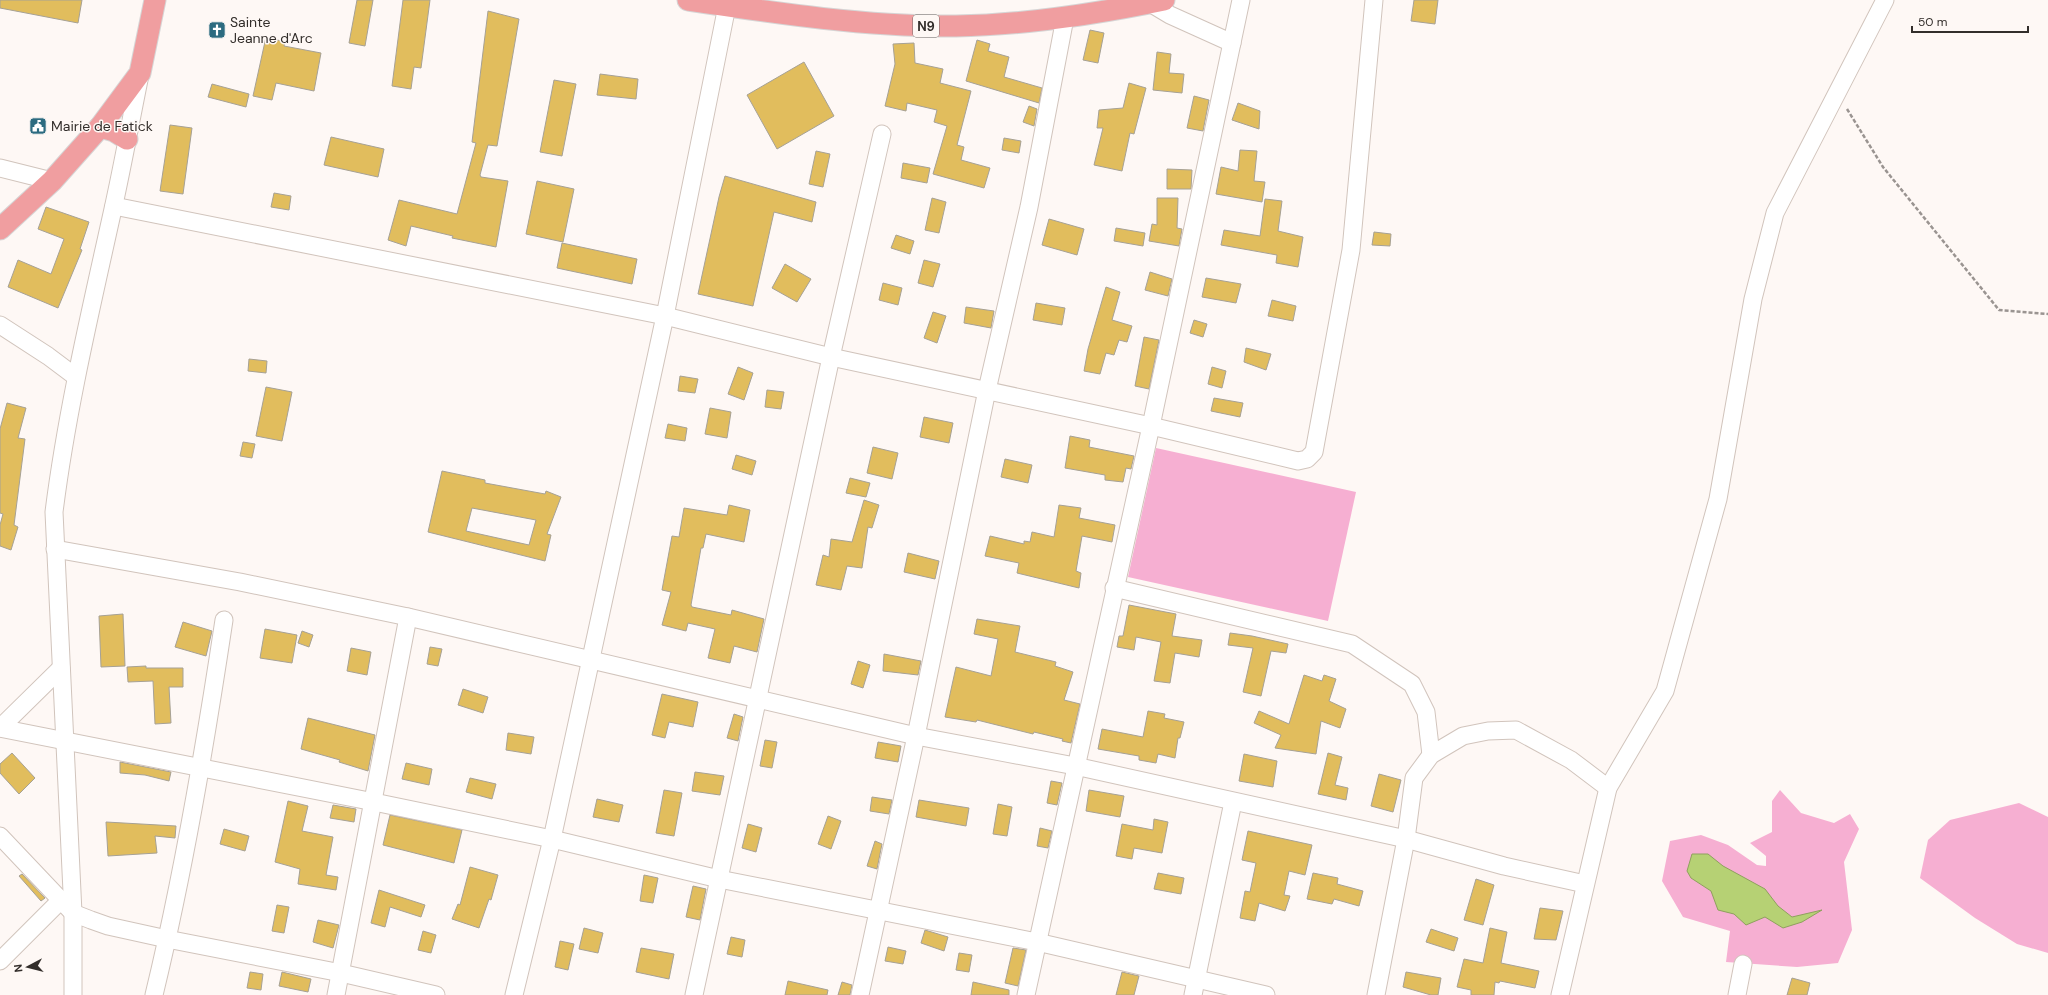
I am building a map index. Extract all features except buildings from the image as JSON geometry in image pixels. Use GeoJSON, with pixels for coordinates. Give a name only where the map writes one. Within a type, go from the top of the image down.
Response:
{"type":"FeatureCollection","features":[{"type":"Feature","properties":{"kind":"main road"},"geometry":{"type":"LineString","coordinates":[[0,229],[52,181],[100,127],[140,73],[155,0]]}},
{"type":"Feature","properties":{"kind":"main road","name":"N9"},"geometry":{"type":"LineString","coordinates":[[688,0],[727,6],[908,25],[958,26],[1065,18],[1154,1]]}},
{"type":"Feature","properties":{"kind":"main road"},"geometry":{"type":"LineString","coordinates":[[100,127],[114,131],[127,139]]}},
{"type":"Feature","properties":{"kind":"street"},"geometry":{"type":"LineString","coordinates":[[1026,995],[1114,588],[1151,426],[1241,0]]}},
{"type":"Feature","properties":{"kind":"street"},"geometry":{"type":"LineString","coordinates":[[114,206],[665,316],[830,357],[1151,426],[1298,461],[1307,459],[1314,452],[1351,250],[1374,0]]}},
{"type":"Feature","properties":{"kind":"street"},"geometry":{"type":"LineString","coordinates":[[1560,995],[1608,788],[1665,691],[1718,499],[1753,300],[1774,213],[1885,0]]}},
{"type":"Feature","properties":{"kind":"street"},"geometry":{"type":"LineString","coordinates":[[1154,1],[1170,15],[1232,43]]}},
{"type":"Feature","properties":{"kind":"street"},"geometry":{"type":"LineString","coordinates":[[514,995],[552,839],[665,316],[727,6]]}},
{"type":"Feature","properties":{"kind":"street"},"geometry":{"type":"LineString","coordinates":[[860,995],[988,390],[1029,206],[1065,18]]}},
{"type":"Feature","properties":{"kind":"street"},"geometry":{"type":"LineString","coordinates":[[73,995],[73,912],[54,512],[61,456],[76,377],[114,206],[140,73]]}},
{"type":"Feature","properties":{"kind":"street"},"geometry":{"type":"LineString","coordinates":[[694,995],[830,357],[882,134]]}},
{"type":"Feature","properties":{"kind":"street"},"geometry":{"type":"LineString","coordinates":[[0,168],[52,181]]}},
{"type":"Feature","properties":{"kind":"street"},"geometry":{"type":"LineString","coordinates":[[0,325],[48,356],[76,377]]}},
{"type":"Feature","properties":{"kind":"street"},"geometry":{"type":"LineString","coordinates":[[55,549],[240,582],[408,617],[590,658],[758,700],[916,736],[1075,766],[1406,839],[1504,866],[1586,884]]}},
{"type":"Feature","properties":{"kind":"street"},"geometry":{"type":"LineString","coordinates":[[1114,588],[1352,644],[1412,684],[1426,712],[1431,755]]}},
{"type":"Feature","properties":{"kind":"street"},"geometry":{"type":"LineString","coordinates":[[336,995],[374,802],[408,617]]}},
{"type":"Feature","properties":{"kind":"street"},"geometry":{"type":"LineString","coordinates":[[154,995],[202,767],[224,620]]}},
{"type":"Feature","properties":{"kind":"street"},"geometry":{"type":"LineString","coordinates":[[0,728],[61,668]]}},
{"type":"Feature","properties":{"kind":"street"},"geometry":{"type":"LineString","coordinates":[[0,728],[64,739],[552,839],[719,879],[1037,942],[1266,995]]}},
{"type":"Feature","properties":{"kind":"street"},"geometry":{"type":"LineString","coordinates":[[1376,995],[1406,839],[1414,778],[1431,755],[1463,736],[1516,730],[1571,760],[1608,788]]}},
{"type":"Feature","properties":{"kind":"street"},"geometry":{"type":"LineString","coordinates":[[1193,995],[1233,802]]}},
{"type":"Feature","properties":{"kind":"street"},"geometry":{"type":"LineString","coordinates":[[0,836],[73,912],[108,926],[341,973],[436,995]]}},
{"type":"Feature","properties":{"kind":"street"},"geometry":{"type":"LineString","coordinates":[[0,960],[61,900]]}},
{"type":"Feature","properties":{"kind":"street"},"geometry":{"type":"LineString","coordinates":[[1737,995],[1743,964]]}},
{"type":"Feature","properties":{"kind":"path"},"geometry":{"type":"LineString","coordinates":[[1837,93],[1883,167],[1999,310],[2048,314]]}},
{"type":"Feature","properties":{"kind":"shaded area"},"geometry":{"type":"Polygon","coordinates":[[[1156,448],[1356,492],[1328,621],[1128,577],[1156,448]]]}},
{"type":"Feature","properties":{"kind":"shaded area"},"geometry":{"type":"Polygon","coordinates":[[[1780,790],[1801,813],[1834,823],[1850,814],[1859,829],[1844,862],[1852,930],[1838,963],[1797,967],[1726,962],[1730,931],[1683,917],[1662,881],[1670,841],[1701,835],[1728,845],[1757,865],[1766,866],[1766,856],[1750,843],[1772,832],[1772,801],[1780,790]]]}},
{"type":"Feature","properties":{"kind":"shaded area"},"geometry":{"type":"Polygon","coordinates":[[[2019,803],[2048,817],[2048,953],[2017,944],[1975,918],[1920,878],[1928,840],[1950,820],[2019,803]]]}},
{"type":"Feature","properties":{"kind":"shaded area"},"geometry":{"type":"Polygon","coordinates":[[[1692,854],[1708,854],[1723,866],[1765,889],[1778,906],[1792,917],[1822,910],[1802,922],[1783,928],[1765,917],[1746,925],[1734,914],[1718,910],[1711,891],[1691,878],[1687,871],[1692,854]]]}},
{"type":"Feature","properties":{"kind":"place","name":"Sainte Jeanne d'Arc"},"geometry":{"type":"Point","coordinates":[217,30]}},
{"type":"Feature","properties":{"kind":"place","name":"Mairie de Fatick"},"geometry":{"type":"Point","coordinates":[38,126]}}]}
